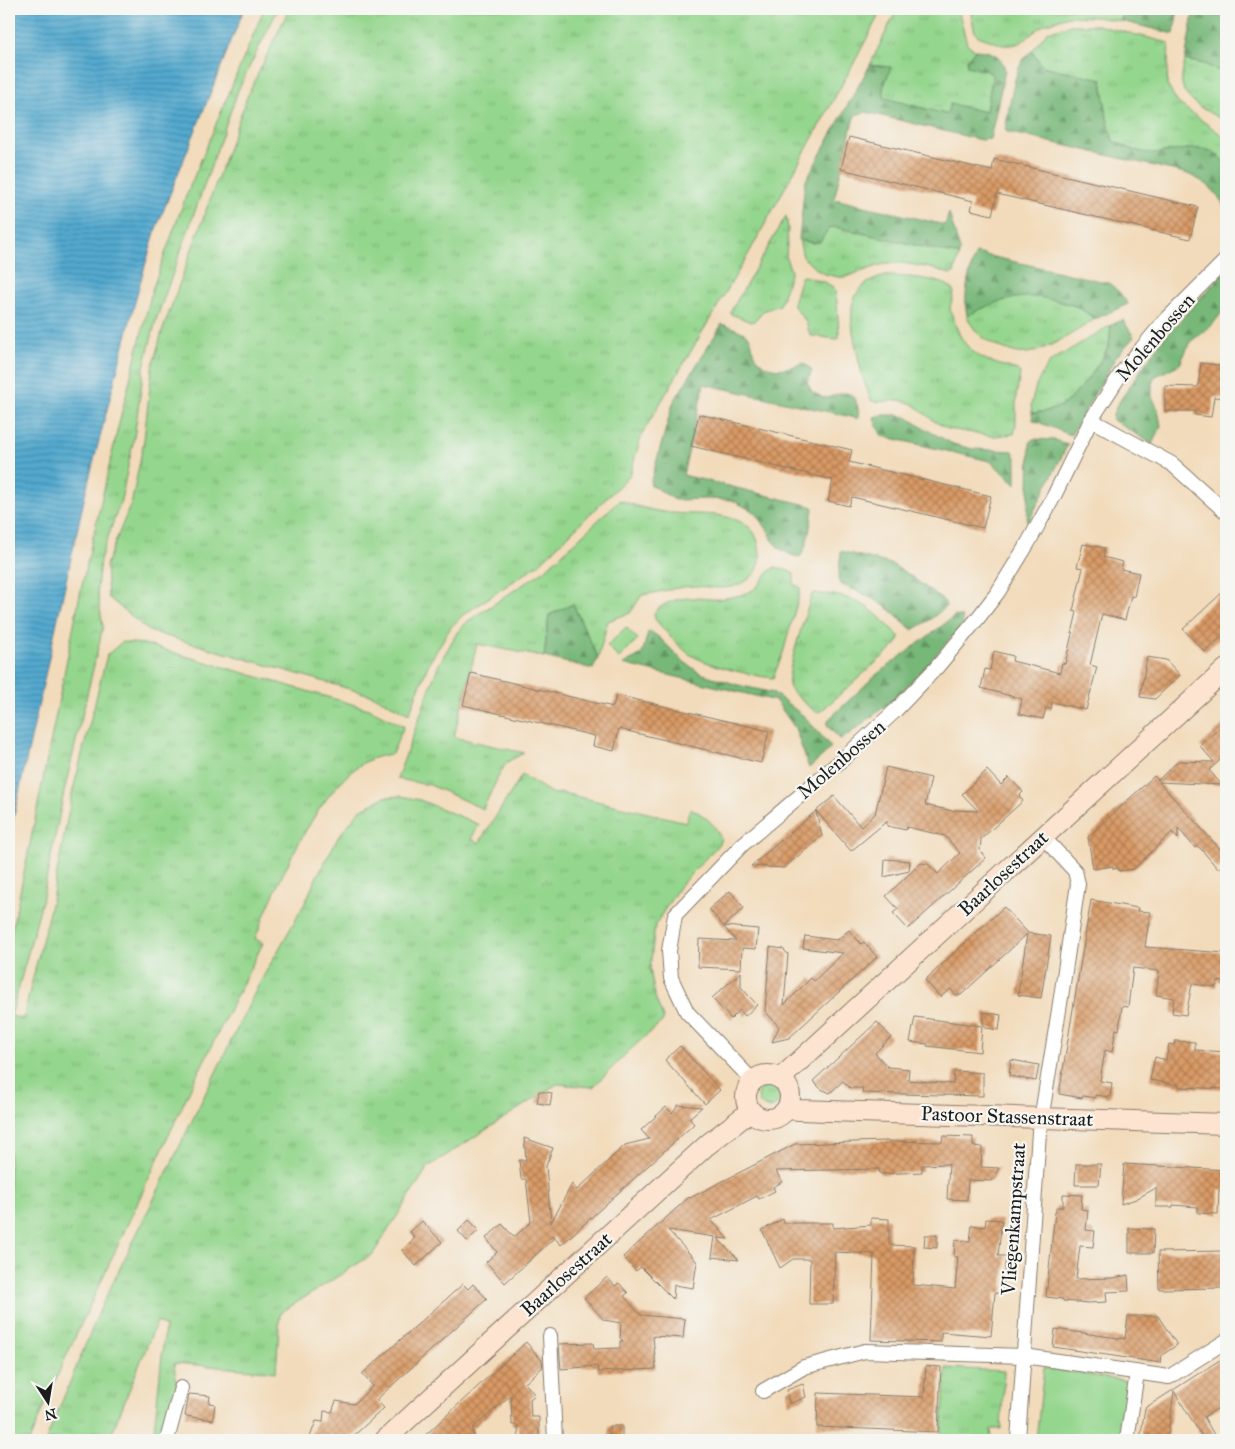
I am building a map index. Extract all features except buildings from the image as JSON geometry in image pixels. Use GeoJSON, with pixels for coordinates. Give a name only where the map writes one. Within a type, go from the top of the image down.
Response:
{"type":"FeatureCollection","features":[{"type":"Feature","properties":{"kind":"street","name":"Molenbossen"},"geometry":{"type":"LineString","coordinates":[[753,1081],[687,1012],[671,978],[669,951],[675,915],[742,845],[843,759],[896,710],[937,667],[998,592],[1054,496],[1091,420],[1122,372],[1156,331],[1226,260]]}},
{"type":"Feature","properties":{"kind":"street"},"geometry":{"type":"LineString","coordinates":[[1091,420],[1172,464],[1226,512]]}},
{"type":"Feature","properties":{"kind":"street","name":"Baarlosestraat"},"geometry":{"type":"LineString","coordinates":[[781,1078],[1226,669]]}},
{"type":"Feature","properties":{"kind":"street","name":"Vliegenkampstraat"},"geometry":{"type":"LineString","coordinates":[[1018,1440],[1039,1132],[1078,884],[1074,871],[1043,837]]}},
{"type":"Feature","properties":{"kind":"street"},"geometry":{"type":"LineString","coordinates":[[766,1075],[781,1078],[787,1085],[791,1098],[787,1109],[776,1118],[763,1119],[756,1116],[747,1104],[746,1098],[749,1086],[757,1078],[766,1075]]}},
{"type":"Feature","properties":{"kind":"street","name":"Pastoor Stassenstraat"},"geometry":{"type":"LineString","coordinates":[[787,1109],[1226,1124]]}},
{"type":"Feature","properties":{"kind":"street","name":"Baarlosestraat"},"geometry":{"type":"LineString","coordinates":[[385,1440],[707,1145],[751,1111]]}},
{"type":"Feature","properties":{"kind":"street"},"geometry":{"type":"LineString","coordinates":[[550,1336],[555,1440]]}},
{"type":"Feature","properties":{"kind":"street"},"geometry":{"type":"LineString","coordinates":[[763,1391],[804,1367],[865,1351],[1024,1356],[1169,1377],[1226,1341]]}},
{"type":"Feature","properties":{"kind":"street"},"geometry":{"type":"LineString","coordinates":[[1127,1440],[1137,1373]]}},
{"type":"Feature","properties":{"kind":"street"},"geometry":{"type":"LineString","coordinates":[[167,1440],[181,1388]]}},
{"type":"Feature","properties":{"kind":"green space"},"geometry":{"type":"Polygon","coordinates":[[[264,9],[278,9],[239,88],[156,320],[144,367],[134,438],[121,500],[100,560],[97,590],[103,627],[64,792],[42,901],[11,1016],[23,1019],[51,904],[72,794],[107,655],[122,642],[144,644],[369,709],[404,726],[392,754],[379,756],[367,761],[349,774],[332,792],[315,815],[300,841],[286,867],[255,939],[263,943],[192,1085],[47,1398],[30,1440],[9,1440],[9,944],[80,594],[153,287],[186,196],[264,9]]]}},
{"type":"Feature","properties":{"kind":"green space"},"geometry":{"type":"Polygon","coordinates":[[[289,9],[882,9],[749,253],[642,434],[630,475],[539,564],[463,615],[451,627],[429,663],[409,714],[374,696],[149,631],[108,597],[106,565],[132,501],[144,440],[152,368],[162,332],[247,97],[289,9]]]}},
{"type":"Feature","properties":{"kind":"green space"},"geometry":{"type":"Polygon","coordinates":[[[897,9],[958,9],[967,44],[975,50],[967,60],[967,65],[987,71],[993,75],[985,112],[951,104],[945,114],[885,98],[883,89],[870,65],[897,9]]]}},
{"type":"Feature","properties":{"kind":"green space"},"geometry":{"type":"Polygon","coordinates":[[[970,9],[1123,9],[1121,21],[1096,17],[1068,16],[1043,25],[1020,43],[1003,45],[978,36],[975,33],[970,9]]]}},
{"type":"Feature","properties":{"kind":"green space"},"geometry":{"type":"Polygon","coordinates":[[[1123,9],[1178,9],[1174,34],[1121,21],[1123,9]]]}},
{"type":"Feature","properties":{"kind":"green space"},"geometry":{"type":"Polygon","coordinates":[[[1194,9],[1226,17],[1226,74],[1204,64],[1185,60],[1194,9]]]}},
{"type":"Feature","properties":{"kind":"green space"},"geometry":{"type":"Polygon","coordinates":[[[1070,25],[1097,25],[1169,43],[1167,85],[1178,103],[1226,138],[1226,164],[1211,151],[1191,149],[1145,153],[1113,141],[1107,118],[1102,79],[1042,66],[1032,51],[1047,32],[1070,25]]]}},
{"type":"Feature","properties":{"kind":"green space"},"geometry":{"type":"Polygon","coordinates":[[[975,50],[994,54],[1001,60],[1005,70],[990,139],[981,140],[866,112],[855,115],[834,199],[945,225],[949,213],[960,250],[959,255],[835,227],[829,228],[820,242],[814,243],[799,240],[805,182],[870,65],[891,67],[883,89],[885,98],[945,114],[950,104],[985,112],[993,75],[987,71],[967,66],[967,60],[975,50]]]}},
{"type":"Feature","properties":{"kind":"green space"},"geometry":{"type":"Polygon","coordinates":[[[1032,51],[1042,66],[1102,79],[1107,118],[1113,141],[1145,153],[1201,149],[1211,151],[1219,156],[1226,164],[1226,210],[1214,191],[1198,179],[1185,173],[1007,132],[1005,130],[1016,78],[1021,63],[1032,51]]]}},
{"type":"Feature","properties":{"kind":"green space"},"geometry":{"type":"Polygon","coordinates":[[[1185,60],[1204,64],[1226,74],[1226,121],[1206,111],[1188,96],[1184,90],[1182,80],[1185,60]]]}},
{"type":"Feature","properties":{"kind":"green space"},"geometry":{"type":"Polygon","coordinates":[[[786,216],[788,228],[786,258],[791,271],[780,305],[763,311],[751,322],[731,314],[731,311],[786,216]]]}},
{"type":"Feature","properties":{"kind":"green space"},"geometry":{"type":"Polygon","coordinates":[[[835,227],[959,255],[954,273],[950,274],[927,267],[902,263],[887,263],[845,277],[822,273],[803,257],[799,240],[814,243],[821,239],[829,228],[835,227]]]}},
{"type":"Feature","properties":{"kind":"green space"},"geometry":{"type":"Polygon","coordinates":[[[976,253],[1109,283],[1128,304],[1095,319],[1074,305],[1051,299],[1026,297],[1003,301],[967,316],[967,284],[976,253]]]}},
{"type":"Feature","properties":{"kind":"green space"},"geometry":{"type":"Polygon","coordinates":[[[1226,270],[1226,307],[1213,324],[1190,342],[1180,364],[1156,376],[1152,383],[1152,397],[1158,409],[1161,426],[1152,444],[1113,420],[1113,414],[1117,405],[1159,344],[1226,270]]]}},
{"type":"Feature","properties":{"kind":"green space"},"geometry":{"type":"Polygon","coordinates":[[[804,276],[825,283],[836,290],[839,338],[810,335],[806,322],[793,303],[801,277],[804,276]]]}},
{"type":"Feature","properties":{"kind":"green space"},"geometry":{"type":"Polygon","coordinates":[[[886,276],[922,278],[949,286],[954,292],[950,306],[951,312],[959,334],[965,343],[979,356],[1018,370],[1020,373],[1016,398],[1014,434],[993,436],[948,429],[934,421],[913,404],[899,400],[874,402],[871,400],[864,381],[854,335],[852,323],[853,302],[863,286],[873,280],[886,276]]]}},
{"type":"Feature","properties":{"kind":"green space"},"geometry":{"type":"Polygon","coordinates":[[[1025,296],[1051,298],[1078,307],[1095,319],[1047,347],[1036,351],[1018,353],[994,345],[984,339],[972,326],[967,316],[995,303],[1025,296]]]}},
{"type":"Feature","properties":{"kind":"green space"},"geometry":{"type":"Polygon","coordinates":[[[1123,320],[1134,337],[1116,357],[1071,435],[1033,420],[1032,413],[1059,407],[1073,396],[1095,369],[1106,351],[1110,342],[1111,325],[1123,320]]]}},
{"type":"Feature","properties":{"kind":"green space"},"geometry":{"type":"Polygon","coordinates":[[[722,324],[748,336],[754,353],[759,360],[770,367],[782,368],[803,363],[810,368],[812,371],[807,382],[812,392],[824,398],[848,393],[852,395],[856,402],[858,419],[704,384],[683,475],[811,506],[813,508],[809,534],[800,557],[780,549],[773,542],[769,532],[756,513],[732,500],[675,500],[650,484],[673,403],[722,324]]]}},
{"type":"Feature","properties":{"kind":"green space"},"geometry":{"type":"Polygon","coordinates":[[[1111,325],[1109,344],[1106,351],[1095,369],[1073,396],[1059,407],[1032,413],[1031,405],[1036,386],[1051,361],[1111,325]]]}},
{"type":"Feature","properties":{"kind":"green space"},"geometry":{"type":"Polygon","coordinates":[[[882,415],[907,417],[953,444],[973,449],[1013,451],[1016,458],[1016,484],[990,461],[882,436],[874,417],[882,415]]]}},
{"type":"Feature","properties":{"kind":"green space"},"geometry":{"type":"Polygon","coordinates":[[[1033,439],[1054,440],[1068,444],[1028,523],[1030,443],[1033,439]]]}},
{"type":"Feature","properties":{"kind":"green space"},"geometry":{"type":"Polygon","coordinates":[[[620,500],[658,511],[729,517],[741,522],[752,530],[757,538],[760,556],[758,568],[750,578],[725,588],[692,586],[642,595],[630,613],[608,621],[598,658],[573,604],[549,615],[544,657],[477,644],[454,737],[524,753],[507,762],[483,809],[430,785],[397,779],[438,666],[458,631],[468,621],[545,570],[620,500]]]}},
{"type":"Feature","properties":{"kind":"green space"},"geometry":{"type":"Polygon","coordinates":[[[841,551],[891,564],[908,574],[945,602],[946,607],[913,630],[883,605],[840,584],[838,579],[841,551]]]}},
{"type":"Feature","properties":{"kind":"green space"},"geometry":{"type":"Polygon","coordinates":[[[775,567],[793,572],[794,585],[800,587],[800,592],[783,653],[773,678],[729,669],[695,657],[679,646],[655,619],[654,613],[663,605],[680,599],[720,599],[749,592],[757,587],[775,567]]]}},
{"type":"Feature","properties":{"kind":"green space"},"geometry":{"type":"Polygon","coordinates":[[[812,594],[848,598],[865,606],[879,616],[899,636],[896,645],[821,711],[816,712],[795,694],[790,688],[789,682],[797,643],[812,594]]]}},
{"type":"Feature","properties":{"kind":"green space"},"geometry":{"type":"Polygon","coordinates":[[[573,604],[598,658],[593,669],[544,657],[549,615],[573,604]]]}},
{"type":"Feature","properties":{"kind":"green space"},"geometry":{"type":"Polygon","coordinates":[[[955,616],[962,617],[963,625],[897,697],[840,739],[827,725],[828,720],[876,675],[955,616]]]}},
{"type":"Feature","properties":{"kind":"green space"},"geometry":{"type":"Polygon","coordinates":[[[626,627],[638,639],[619,658],[607,646],[626,627]]]}},
{"type":"Feature","properties":{"kind":"green space"},"geometry":{"type":"Polygon","coordinates":[[[650,631],[683,661],[700,673],[738,685],[774,693],[805,717],[830,746],[830,749],[809,768],[795,728],[776,701],[623,664],[642,654],[648,632],[650,631]]]}},
{"type":"Feature","properties":{"kind":"green space"},"geometry":{"type":"Polygon","coordinates":[[[522,775],[553,794],[562,793],[686,822],[690,808],[709,820],[718,833],[721,839],[718,845],[679,887],[655,925],[650,969],[655,997],[664,1020],[631,1049],[593,1087],[557,1084],[428,1167],[373,1254],[280,1313],[276,1372],[174,1363],[177,1390],[163,1440],[153,1440],[165,1327],[157,1321],[109,1440],[46,1440],[102,1305],[258,986],[306,901],[339,836],[360,810],[385,797],[401,796],[420,800],[478,824],[471,839],[479,843],[522,775]]]}},
{"type":"Feature","properties":{"kind":"green space"},"geometry":{"type":"Polygon","coordinates":[[[769,1086],[777,1089],[780,1097],[777,1105],[769,1108],[761,1105],[758,1097],[761,1089],[769,1086]]]}},
{"type":"Feature","properties":{"kind":"green space"},"geometry":{"type":"Polygon","coordinates":[[[946,1368],[1004,1371],[1001,1429],[991,1429],[992,1440],[941,1440],[946,1368]]]}},
{"type":"Feature","properties":{"kind":"green space"},"geometry":{"type":"Polygon","coordinates":[[[1044,1368],[1127,1381],[1119,1440],[1036,1440],[1044,1368]]]}},
{"type":"Feature","properties":{"kind":"water"},"geometry":{"type":"Polygon","coordinates":[[[9,9],[244,9],[156,229],[140,283],[86,491],[9,838],[9,9]]]}}]}
